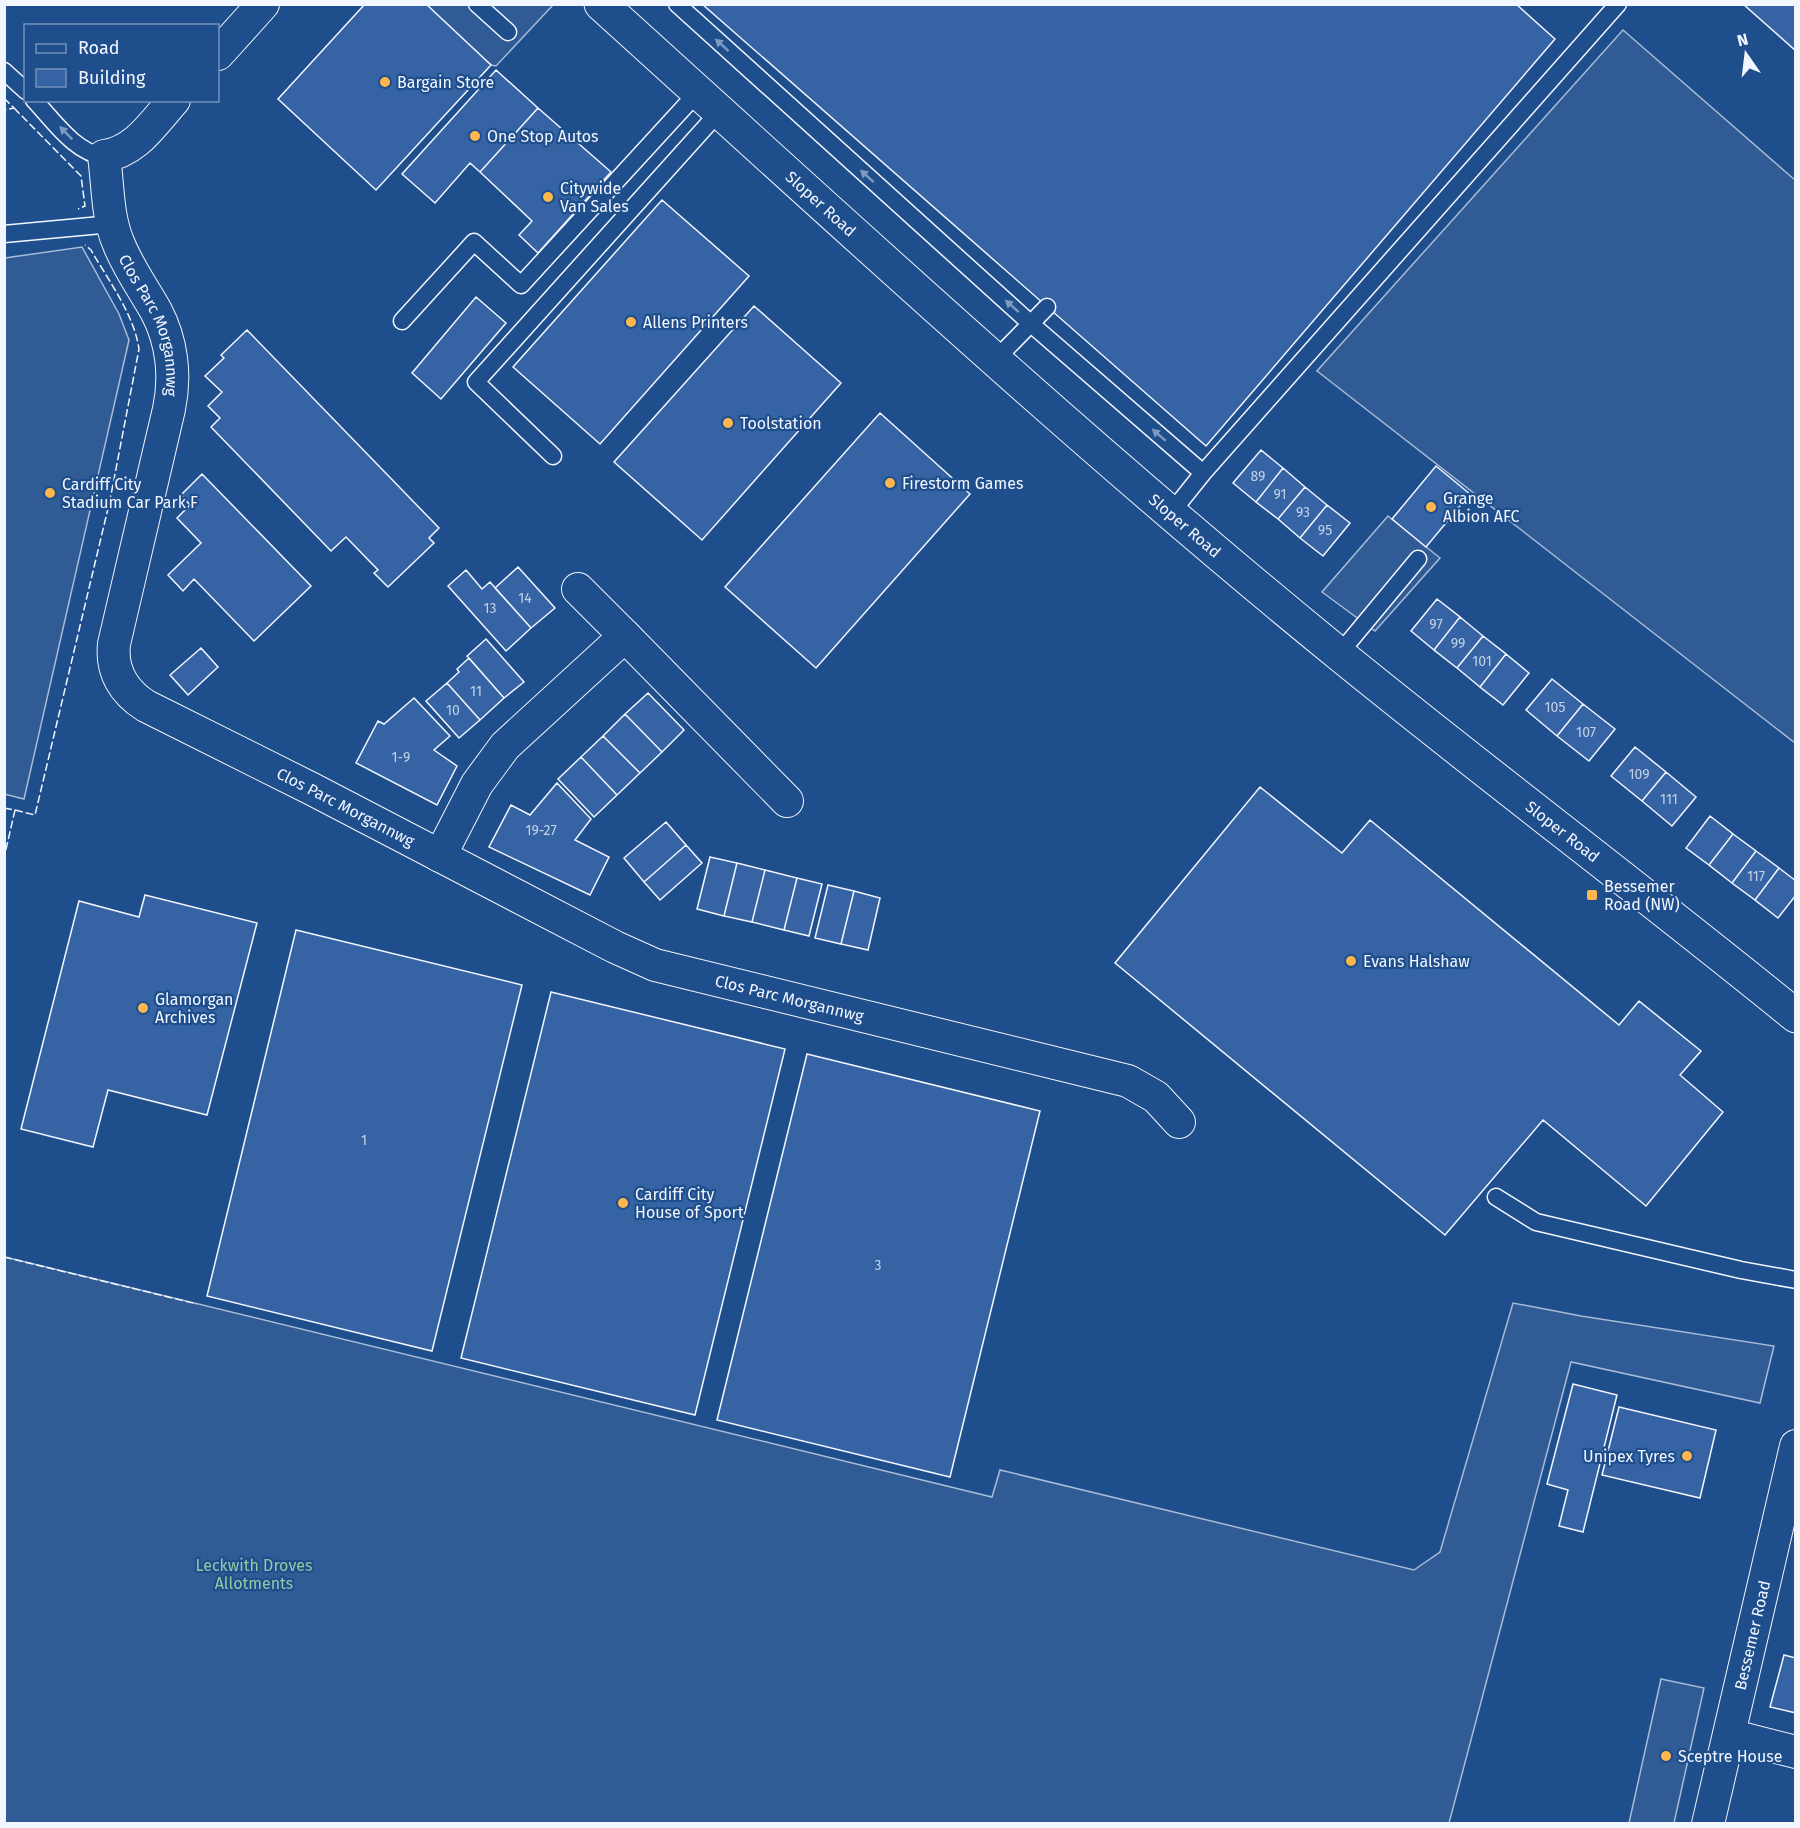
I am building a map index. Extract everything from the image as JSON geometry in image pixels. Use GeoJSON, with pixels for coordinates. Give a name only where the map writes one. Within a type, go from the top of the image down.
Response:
{"type":"FeatureCollection","features":[{"type":"Feature","properties":{"kind":"street"},"geometry":{"type":"LineString","coordinates":[[219,53],[263,4]]}},
{"type":"Feature","properties":{"kind":"street","name":"Sloper Road"},"geometry":{"type":"LineString","coordinates":[[601,4],[995,360],[1171,513],[1339,654],[1796,1016]]}},
{"type":"Feature","properties":{"kind":"street"},"geometry":{"type":"LineString","coordinates":[[105,156],[117,154],[131,147],[172,102]]}},
{"type":"Feature","properties":{"kind":"street","name":"Clos Parc Morgannwg"},"geometry":{"type":"LineString","coordinates":[[105,156],[112,224],[123,255],[163,327],[173,371],[173,391],[114,644],[114,667],[119,680],[134,699],[304,784],[615,947],[655,965],[1128,1081],[1156,1098],[1179,1122]]}},
{"type":"Feature","properties":{"kind":"street"},"geometry":{"type":"LineString","coordinates":[[578,589],[787,801]]}},
{"type":"Feature","properties":{"kind":"street"},"geometry":{"type":"LineString","coordinates":[[440,856],[477,784],[505,746],[625,636]]}},
{"type":"Feature","properties":{"kind":"street","name":"Bessemer Road"},"geometry":{"type":"LineString","coordinates":[[1708,1824],[1796,1446]]}},
{"type":"Feature","properties":{"kind":"street"},"geometry":{"type":"LineString","coordinates":[[1729,1735],[1796,1752]]}},
{"type":"Feature","properties":{"kind":"lane"},"geometry":{"type":"LineString","coordinates":[[477,4],[508,32]]}},
{"type":"Feature","properties":{"kind":"lane"},"geometry":{"type":"LineString","coordinates":[[677,4],[1030,323],[1203,473]]}},
{"type":"Feature","properties":{"kind":"lane"},"geometry":{"type":"LineString","coordinates":[[1171,513],[1203,473],[1618,4]]}},
{"type":"Feature","properties":{"kind":"lane"},"geometry":{"type":"LineString","coordinates":[[4,70],[24,90]]}},
{"type":"Feature","properties":{"kind":"lane"},"geometry":{"type":"LineString","coordinates":[[36,102],[81,147],[96,155],[105,156]]}},
{"type":"Feature","properties":{"kind":"lane"},"geometry":{"type":"LineString","coordinates":[[402,321],[474,242],[521,285],[709,102]]}},
{"type":"Feature","properties":{"kind":"lane"},"geometry":{"type":"LineString","coordinates":[[553,456],[476,382],[709,102]]}},
{"type":"Feature","properties":{"kind":"lane"},"geometry":{"type":"LineString","coordinates":[[4,234],[112,224]]}},
{"type":"Feature","properties":{"kind":"lane"},"geometry":{"type":"LineString","coordinates":[[995,360],[1047,307]]}},
{"type":"Feature","properties":{"kind":"lane"},"geometry":{"type":"LineString","coordinates":[[1339,654],[1418,559]]}},
{"type":"Feature","properties":{"kind":"lane"},"geometry":{"type":"LineString","coordinates":[[1496,1197],[1536,1222],[1741,1270],[1796,1280]]}},
{"type":"Feature","properties":{"kind":"shaded area"},"geometry":{"type":"Polygon","coordinates":[[[426,5],[553,5],[496,66],[491,65],[426,5]]]}},
{"type":"Feature","properties":{"kind":"shaded area"},"geometry":{"type":"Polygon","coordinates":[[[1623,30],[1795,180],[1795,743],[1317,371],[1623,30]]]}},
{"type":"Feature","properties":{"kind":"shaded area","name":"Cardiff City Stadium Car Park F"},"geometry":{"type":"Polygon","coordinates":[[[82,247],[119,314],[129,340],[24,799],[4,794],[5,258],[82,247]]]}},
{"type":"Feature","properties":{"kind":"shaded area"},"geometry":{"type":"Polygon","coordinates":[[[1388,516],[1440,558],[1375,631],[1322,592],[1388,516]]]}},
{"type":"Feature","properties":{"kind":"shaded area","name":"Leckwith Droves Allotments"},"geometry":{"type":"Polygon","coordinates":[[[5,1257],[992,1497],[1000,1470],[1414,1570],[1440,1552],[1513,1303],[1774,1346],[1760,1403],[1571,1362],[1449,1823],[5,1823],[5,1257]]]}},
{"type":"Feature","properties":{"kind":"shaded area","name":"Sceptre House"},"geometry":{"type":"Polygon","coordinates":[[[1661,1679],[1704,1688],[1674,1823],[1629,1823],[1661,1679]]]}},
{"type":"Feature","properties":{"kind":"building","name":"Bargain Store"},"geometry":{"type":"Polygon","coordinates":[[[365,4],[426,4],[491,65],[376,190],[278,99],[365,4]]]}},
{"type":"Feature","properties":{"kind":"building"},"geometry":{"type":"Polygon","coordinates":[[[702,4],[1516,4],[1555,39],[1206,446],[702,4]]]}},
{"type":"Feature","properties":{"kind":"building"},"geometry":{"type":"Polygon","coordinates":[[[1743,4],[1796,4],[1796,51],[1743,4]]]}},
{"type":"Feature","properties":{"kind":"building","name":"One Stop Autos"},"geometry":{"type":"Polygon","coordinates":[[[496,70],[538,108],[480,172],[470,163],[435,203],[402,174],[496,70]]]}},
{"type":"Feature","properties":{"kind":"building","name":"Citywide Van Sales"},"geometry":{"type":"Polygon","coordinates":[[[538,108],[611,172],[538,253],[519,235],[532,221],[480,172],[538,108]]]}},
{"type":"Feature","properties":{"kind":"building","name":"Allens Printers"},"geometry":{"type":"Polygon","coordinates":[[[662,200],[749,276],[600,444],[513,367],[662,200]]]}},
{"type":"Feature","properties":{"kind":"building"},"geometry":{"type":"Polygon","coordinates":[[[476,297],[506,323],[441,399],[412,373],[476,297]]]}},
{"type":"Feature","properties":{"kind":"building","name":"Toolstation"},"geometry":{"type":"Polygon","coordinates":[[[754,306],[841,383],[702,540],[614,462],[754,306]]]}},
{"type":"Feature","properties":{"kind":"building"},"geometry":{"type":"Polygon","coordinates":[[[247,330],[439,528],[429,538],[434,543],[388,587],[374,573],[378,570],[346,537],[331,551],[211,427],[220,418],[208,406],[222,392],[205,376],[224,358],[221,355],[247,330]]]}},
{"type":"Feature","properties":{"kind":"building"},"geometry":{"type":"Polygon","coordinates":[[[880,413],[970,494],[816,668],[725,587],[880,413]]]}},
{"type":"Feature","properties":{"kind":"building"},"geometry":{"type":"Polygon","coordinates":[[[1261,450],[1283,468],[1256,502],[1233,483],[1261,450]]]}},
{"type":"Feature","properties":{"kind":"building","name":"Grange Albion AFC"},"geometry":{"type":"Polygon","coordinates":[[[1436,466],[1470,494],[1426,547],[1392,519],[1436,466]]]}},
{"type":"Feature","properties":{"kind":"building"},"geometry":{"type":"Polygon","coordinates":[[[1283,468],[1305,487],[1278,519],[1256,502],[1283,468]]]}},
{"type":"Feature","properties":{"kind":"building"},"geometry":{"type":"Polygon","coordinates":[[[202,474],[311,586],[254,641],[194,579],[183,591],[168,575],[201,543],[177,518],[190,505],[181,495],[202,474]]]}},
{"type":"Feature","properties":{"kind":"building"},"geometry":{"type":"Polygon","coordinates":[[[1305,487],[1327,505],[1300,538],[1278,519],[1305,487]]]}},
{"type":"Feature","properties":{"kind":"building"},"geometry":{"type":"Polygon","coordinates":[[[1327,505],[1350,523],[1323,556],[1300,538],[1327,505]]]}},
{"type":"Feature","properties":{"kind":"building"},"geometry":{"type":"Polygon","coordinates":[[[518,567],[555,608],[531,628],[495,588],[518,567]]]}},
{"type":"Feature","properties":{"kind":"building"},"geometry":{"type":"Polygon","coordinates":[[[466,570],[482,589],[490,582],[531,628],[506,651],[448,586],[466,570]]]}},
{"type":"Feature","properties":{"kind":"building"},"geometry":{"type":"Polygon","coordinates":[[[1437,599],[1460,617],[1434,650],[1411,631],[1437,599]]]}},
{"type":"Feature","properties":{"kind":"building"},"geometry":{"type":"Polygon","coordinates":[[[1460,617],[1483,636],[1457,668],[1434,650],[1460,617]]]}},
{"type":"Feature","properties":{"kind":"building"},"geometry":{"type":"Polygon","coordinates":[[[1483,636],[1506,654],[1480,687],[1457,668],[1483,636]]]}},
{"type":"Feature","properties":{"kind":"building"},"geometry":{"type":"Polygon","coordinates":[[[486,639],[524,682],[504,698],[467,656],[486,639]]]}},
{"type":"Feature","properties":{"kind":"building"},"geometry":{"type":"Polygon","coordinates":[[[201,648],[218,667],[188,695],[170,675],[201,648]]]}},
{"type":"Feature","properties":{"kind":"building"},"geometry":{"type":"Polygon","coordinates":[[[1506,654],[1529,673],[1503,705],[1480,687],[1506,654]]]}},
{"type":"Feature","properties":{"kind":"building"},"geometry":{"type":"Polygon","coordinates":[[[469,658],[504,698],[480,720],[447,683],[469,658]]]}},
{"type":"Feature","properties":{"kind":"building"},"geometry":{"type":"Polygon","coordinates":[[[1552,679],[1583,704],[1557,736],[1526,710],[1552,679]]]}},
{"type":"Feature","properties":{"kind":"building"},"geometry":{"type":"Polygon","coordinates":[[[447,683],[480,720],[459,738],[426,701],[447,683]]]}},
{"type":"Feature","properties":{"kind":"building"},"geometry":{"type":"Polygon","coordinates":[[[648,693],[684,730],[662,752],[625,714],[648,693]]]}},
{"type":"Feature","properties":{"kind":"building"},"geometry":{"type":"Polygon","coordinates":[[[414,698],[450,736],[434,750],[457,766],[437,805],[356,763],[378,721],[384,724],[414,698]]]}},
{"type":"Feature","properties":{"kind":"building"},"geometry":{"type":"Polygon","coordinates":[[[1583,704],[1615,729],[1589,761],[1557,736],[1583,704]]]}},
{"type":"Feature","properties":{"kind":"building"},"geometry":{"type":"Polygon","coordinates":[[[625,714],[662,752],[640,773],[603,736],[625,714]]]}},
{"type":"Feature","properties":{"kind":"building"},"geometry":{"type":"Polygon","coordinates":[[[603,736],[640,773],[617,795],[581,757],[603,736]]]}},
{"type":"Feature","properties":{"kind":"building"},"geometry":{"type":"Polygon","coordinates":[[[1635,747],[1666,772],[1642,801],[1611,776],[1635,747]]]}},
{"type":"Feature","properties":{"kind":"building"},"geometry":{"type":"Polygon","coordinates":[[[581,757],[617,795],[594,817],[558,779],[581,757]]]}},
{"type":"Feature","properties":{"kind":"building"},"geometry":{"type":"Polygon","coordinates":[[[1666,772],[1696,797],[1672,826],[1642,801],[1666,772]]]}},
{"type":"Feature","properties":{"kind":"building"},"geometry":{"type":"Polygon","coordinates":[[[557,783],[591,819],[575,840],[609,857],[590,895],[489,847],[511,805],[530,815],[557,783]]]}},
{"type":"Feature","properties":{"kind":"building"},"geometry":{"type":"Polygon","coordinates":[[[1260,787],[1342,853],[1370,820],[1619,1025],[1639,1001],[1701,1051],[1680,1075],[1723,1112],[1646,1206],[1543,1120],[1445,1235],[1115,963],[1260,787]]]}},
{"type":"Feature","properties":{"kind":"building"},"geometry":{"type":"Polygon","coordinates":[[[1710,816],[1733,834],[1709,865],[1686,848],[1710,816]]]}},
{"type":"Feature","properties":{"kind":"building"},"geometry":{"type":"Polygon","coordinates":[[[666,822],[686,845],[644,882],[624,858],[666,822]]]}},
{"type":"Feature","properties":{"kind":"building"},"geometry":{"type":"Polygon","coordinates":[[[1733,834],[1756,851],[1732,883],[1709,865],[1733,834]]]}},
{"type":"Feature","properties":{"kind":"building"},"geometry":{"type":"Polygon","coordinates":[[[686,845],[702,863],[660,900],[644,882],[686,845]]]}},
{"type":"Feature","properties":{"kind":"building"},"geometry":{"type":"Polygon","coordinates":[[[1756,851],[1779,868],[1755,900],[1732,883],[1756,851]]]}},
{"type":"Feature","properties":{"kind":"building"},"geometry":{"type":"Polygon","coordinates":[[[710,857],[737,863],[724,916],[697,909],[710,857]]]}},
{"type":"Feature","properties":{"kind":"building"},"geometry":{"type":"Polygon","coordinates":[[[737,863],[765,870],[752,922],[724,916],[737,863]]]}},
{"type":"Feature","properties":{"kind":"building"},"geometry":{"type":"Polygon","coordinates":[[[1779,868],[1796,881],[1796,895],[1778,918],[1755,900],[1779,868]]]}},
{"type":"Feature","properties":{"kind":"building"},"geometry":{"type":"Polygon","coordinates":[[[765,870],[797,878],[784,930],[752,922],[765,870]]]}},
{"type":"Feature","properties":{"kind":"building"},"geometry":{"type":"Polygon","coordinates":[[[797,878],[822,884],[809,936],[784,930],[797,878]]]}},
{"type":"Feature","properties":{"kind":"building"},"geometry":{"type":"Polygon","coordinates":[[[828,885],[854,891],[841,944],[815,938],[828,885]]]}},
{"type":"Feature","properties":{"kind":"building"},"geometry":{"type":"Polygon","coordinates":[[[854,891],[880,898],[868,950],[841,944],[854,891]]]}},
{"type":"Feature","properties":{"kind":"building","name":"Glamorgan Archives"},"geometry":{"type":"Polygon","coordinates":[[[145,895],[257,923],[207,1115],[108,1090],[93,1147],[21,1129],[79,901],[139,917],[145,895]]]}},
{"type":"Feature","properties":{"kind":"building"},"geometry":{"type":"Polygon","coordinates":[[[296,930],[522,985],[432,1351],[207,1296],[296,930]]]}},
{"type":"Feature","properties":{"kind":"building"},"geometry":{"type":"Polygon","coordinates":[[[551,992],[785,1049],[695,1415],[461,1358],[551,992]]]}},
{"type":"Feature","properties":{"kind":"building"},"geometry":{"type":"Polygon","coordinates":[[[807,1054],[1040,1111],[950,1477],[717,1420],[807,1054]]]}},
{"type":"Feature","properties":{"kind":"building"},"geometry":{"type":"Polygon","coordinates":[[[1573,1384],[1617,1395],[1583,1532],[1559,1526],[1568,1490],[1547,1484],[1573,1384]]]}},
{"type":"Feature","properties":{"kind":"building"},"geometry":{"type":"Polygon","coordinates":[[[1619,1407],[1716,1430],[1700,1498],[1602,1475],[1619,1407]]]}},
{"type":"Feature","properties":{"kind":"building"},"geometry":{"type":"Polygon","coordinates":[[[1784,1655],[1796,1658],[1796,1713],[1770,1707],[1784,1655]]]}},
{"type":"Feature","properties":{"kind":"fence"},"geometry":{"type":"LineString","coordinates":[[4,98],[14,108],[4,110]]}},
{"type":"Feature","properties":{"kind":"fence"},"geometry":{"type":"LineString","coordinates":[[14,108],[81,176],[85,206],[78,209]]}},
{"type":"Feature","properties":{"kind":"fence"},"geometry":{"type":"LineString","coordinates":[[15,810],[35,815],[110,500],[139,349],[126,310],[91,250],[85,245]]}},
{"type":"Feature","properties":{"kind":"fence"},"geometry":{"type":"LineString","coordinates":[[4,808],[15,810],[4,858]]}},
{"type":"Feature","properties":{"kind":"fence"},"geometry":{"type":"LineString","coordinates":[[4,1257],[197,1304]]}},
{"type":"Feature","properties":{"kind":"place","name":"Bargain Store"},"geometry":{"type":"Point","coordinates":[385,82]}},
{"type":"Feature","properties":{"kind":"place","name":"One Stop Autos"},"geometry":{"type":"Point","coordinates":[475,136]}},
{"type":"Feature","properties":{"kind":"place","name":"Citywide Van Sales"},"geometry":{"type":"Point","coordinates":[548,197]}},
{"type":"Feature","properties":{"kind":"place","name":"Allens Printers"},"geometry":{"type":"Point","coordinates":[631,322]}},
{"type":"Feature","properties":{"kind":"place","name":"Toolstation"},"geometry":{"type":"Point","coordinates":[728,423]}},
{"type":"Feature","properties":{"kind":"place","name":"Firestorm Games"},"geometry":{"type":"Point","coordinates":[890,483]}},
{"type":"Feature","properties":{"kind":"place","name":"Cardiff City Stadium Car Park F"},"geometry":{"type":"Point","coordinates":[50,493]}},
{"type":"Feature","properties":{"kind":"place","name":"Grange Albion AFC"},"geometry":{"type":"Point","coordinates":[1431,507]}},
{"type":"Feature","properties":{"kind":"place","name":"Bessemer Road (NW)"},"geometry":{"type":"Point","coordinates":[1592,895]}},
{"type":"Feature","properties":{"kind":"place","name":"Evans Halshaw"},"geometry":{"type":"Point","coordinates":[1351,961]}},
{"type":"Feature","properties":{"kind":"place","name":"Glamorgan Archives"},"geometry":{"type":"Point","coordinates":[143,1008]}},
{"type":"Feature","properties":{"kind":"place","name":"Cardiff City House of Sport"},"geometry":{"type":"Point","coordinates":[623,1203]}},
{"type":"Feature","properties":{"kind":"place","name":"Unipex Tyres"},"geometry":{"type":"Point","coordinates":[1687,1456]}},
{"type":"Feature","properties":{"kind":"place","name":"Sceptre House"},"geometry":{"type":"Point","coordinates":[1666,1756]}}]}
